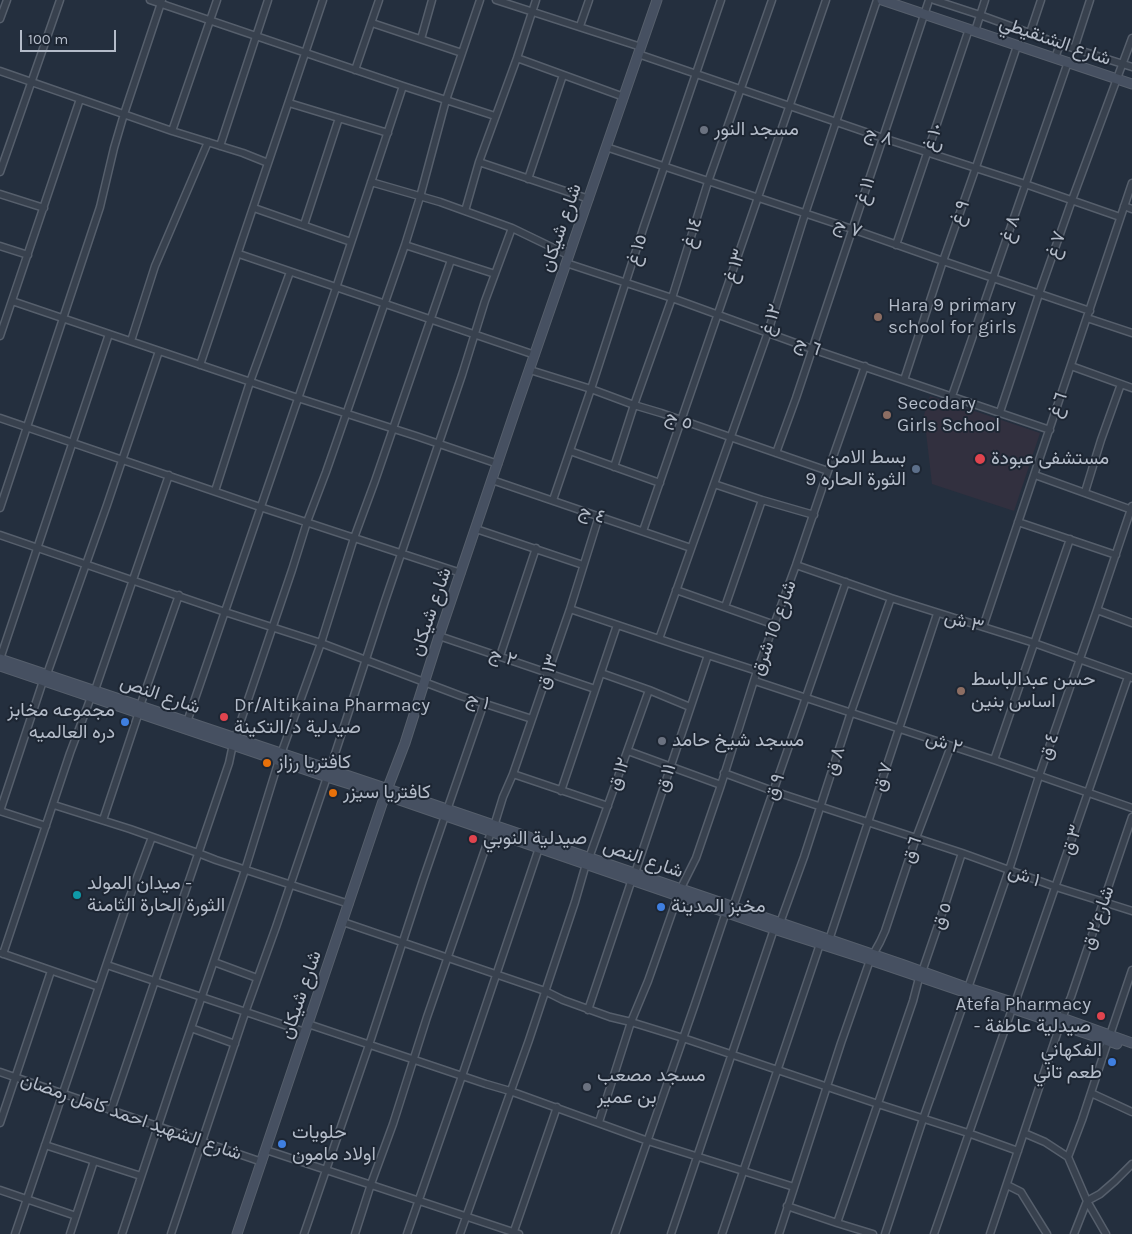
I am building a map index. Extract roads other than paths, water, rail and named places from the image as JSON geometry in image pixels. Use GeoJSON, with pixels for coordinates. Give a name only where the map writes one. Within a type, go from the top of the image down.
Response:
{"type":"FeatureCollection","features":[{"type":"Feature","properties":{"kind":"main road","name":"شارع شيكان"},"geometry":{"type":"LineString","coordinates":[[237,1234],[342,922],[405,743],[439,636],[567,259],[657,0]]}},
{"type":"Feature","properties":{"kind":"main road","name":"شارع الشنقيطي"},"geometry":{"type":"LineString","coordinates":[[882,0],[1132,84]]}},
{"type":"Feature","properties":{"kind":"main road","name":"شارع النص"},"geometry":{"type":"LineString","coordinates":[[0,659],[45,678]]}},
{"type":"Feature","properties":{"kind":"main road","name":"شارع النص"},"geometry":{"type":"LineString","coordinates":[[0,666],[45,678],[139,709],[729,910],[777,926],[829,940],[967,991],[1132,1044]]}},
{"type":"Feature","properties":{"kind":"main road","name":"شارع النص"},"geometry":{"type":"LineString","coordinates":[[139,709],[187,722],[234,741]]}},
{"type":"Feature","properties":{"kind":"main road","name":"شارع النص"},"geometry":{"type":"LineString","coordinates":[[493,829],[539,848],[588,861]]}},
{"type":"Feature","properties":{"kind":"main road","name":"شارع النص"},"geometry":{"type":"LineString","coordinates":[[777,926],[820,944],[871,957]]}},
{"type":"Feature","properties":{"kind":"main road","name":"شارع النص"},"geometry":{"type":"LineString","coordinates":[[1109,1038],[1132,1050]]}},
{"type":"Feature","properties":{"kind":"street"},"geometry":{"type":"LineString","coordinates":[[0,19],[6,0]]}},
{"type":"Feature","properties":{"kind":"street"},"geometry":{"type":"LineString","coordinates":[[0,172],[60,0]]}},
{"type":"Feature","properties":{"kind":"street"},"geometry":{"type":"LineString","coordinates":[[150,0],[162,2],[305,53],[495,116]]}},
{"type":"Feature","properties":{"kind":"street"},"geometry":{"type":"LineString","coordinates":[[172,131],[217,0]]}},
{"type":"Feature","properties":{"kind":"street"},"geometry":{"type":"LineString","coordinates":[[220,146],[268,0]]}},
{"type":"Feature","properties":{"kind":"street"},"geometry":{"type":"LineString","coordinates":[[200,365],[239,254],[323,0]]}},
{"type":"Feature","properties":{"kind":"street"},"geometry":{"type":"LineString","coordinates":[[355,70],[380,0]]}},
{"type":"Feature","properties":{"kind":"street"},"geometry":{"type":"LineString","coordinates":[[421,39],[432,0]]}},
{"type":"Feature","properties":{"kind":"street"},"geometry":{"type":"LineString","coordinates":[[111,1110],[228,763],[306,522],[406,244],[446,100],[480,0]]}},
{"type":"Feature","properties":{"kind":"street","name":"٨ ج"},"geometry":{"type":"LineString","coordinates":[[496,0],[580,26],[696,74],[741,90],[1120,217]]}},
{"type":"Feature","properties":{"kind":"street"},"geometry":{"type":"LineString","coordinates":[[465,211],[479,162],[536,0]]}},
{"type":"Feature","properties":{"kind":"street"},"geometry":{"type":"LineString","coordinates":[[580,26],[588,0]]}},
{"type":"Feature","properties":{"kind":"street","name":"١٥ غ"},"geometry":{"type":"LineString","coordinates":[[552,500],[721,0]]}},
{"type":"Feature","properties":{"kind":"street","name":"١٤ غ"},"geometry":{"type":"LineString","coordinates":[[614,467],[672,298],[708,182],[772,0]]}},
{"type":"Feature","properties":{"kind":"street","name":"١٣ غ"},"geometry":{"type":"LineString","coordinates":[[643,532],[826,0]]}},
{"type":"Feature","properties":{"kind":"street","name":"١٢ غ"},"geometry":{"type":"LineString","coordinates":[[659,639],[768,332],[805,214],[877,0]]}},
{"type":"Feature","properties":{"kind":"street","name":"١١ غ"},"geometry":{"type":"LineString","coordinates":[[776,453],[929,0]]}},
{"type":"Feature","properties":{"kind":"street"},"geometry":{"type":"LineString","coordinates":[[934,0],[1074,49],[1132,67]]}},
{"type":"Feature","properties":{"kind":"street","name":"١٠ غ"},"geometry":{"type":"LineString","coordinates":[[896,245],[972,30],[985,0]]}},
{"type":"Feature","properties":{"kind":"street"},"geometry":{"type":"LineString","coordinates":[[1030,33],[1041,0]]}},
{"type":"Feature","properties":{"kind":"street"},"geometry":{"type":"LineString","coordinates":[[1074,49],[1090,0]]}},
{"type":"Feature","properties":{"kind":"street"},"geometry":{"type":"LineString","coordinates":[[0,508],[100,207],[124,114],[162,2]]}},
{"type":"Feature","properties":{"kind":"street"},"geometry":{"type":"LineString","coordinates":[[372,23],[462,53]]}},
{"type":"Feature","properties":{"kind":"street","name":"٧ غ"},"geometry":{"type":"LineString","coordinates":[[1000,412],[1072,200],[1132,38]]}},
{"type":"Feature","properties":{"kind":"street"},"geometry":{"type":"LineString","coordinates":[[1055,58],[1060,44]]}},
{"type":"Feature","properties":{"kind":"street","name":"٩ غ"},"geometry":{"type":"LineString","coordinates":[[904,380],[1017,46]]}},
{"type":"Feature","properties":{"kind":"street"},"geometry":{"type":"LineString","coordinates":[[517,58],[624,97]]}},
{"type":"Feature","properties":{"kind":"street","name":"٨ غ"},"geometry":{"type":"LineString","coordinates":[[952,396],[1068,62]]}},
{"type":"Feature","properties":{"kind":"street"},"geometry":{"type":"LineString","coordinates":[[0,71],[268,163]]}},
{"type":"Feature","properties":{"kind":"street"},"geometry":{"type":"LineString","coordinates":[[528,178],[563,75]]}},
{"type":"Feature","properties":{"kind":"street"},"geometry":{"type":"LineString","coordinates":[[187,722],[336,288],[403,86]]}},
{"type":"Feature","properties":{"kind":"street"},"geometry":{"type":"LineString","coordinates":[[0,336],[80,99]]}},
{"type":"Feature","properties":{"kind":"street"},"geometry":{"type":"LineString","coordinates":[[288,103],[388,133]]}},
{"type":"Feature","properties":{"kind":"street"},"geometry":{"type":"LineString","coordinates":[[304,225],[339,118]]}},
{"type":"Feature","properties":{"kind":"street"},"geometry":{"type":"LineString","coordinates":[[131,341],[155,266],[208,142]]}},
{"type":"Feature","properties":{"kind":"street","name":"٧ ج"},"geometry":{"type":"LineString","coordinates":[[606,147],[1090,311]]}},
{"type":"Feature","properties":{"kind":"street"},"geometry":{"type":"LineString","coordinates":[[479,162],[589,199]]}},
{"type":"Feature","properties":{"kind":"street","name":"٦ ج"},"geometry":{"type":"LineString","coordinates":[[371,182],[420,198],[440,202],[512,228],[567,259],[626,283],[1050,430]]}},
{"type":"Feature","properties":{"kind":"street","name":"٦ غ"},"geometry":{"type":"LineString","coordinates":[[983,627],[1132,183]]}},
{"type":"Feature","properties":{"kind":"street"},"geometry":{"type":"LineString","coordinates":[[0,194],[44,208]]}},
{"type":"Feature","properties":{"kind":"street"},"geometry":{"type":"LineString","coordinates":[[1124,206],[1132,209]]}},
{"type":"Feature","properties":{"kind":"street"},"geometry":{"type":"LineString","coordinates":[[254,208],[351,242]]}},
{"type":"Feature","properties":{"kind":"street"},"geometry":{"type":"LineString","coordinates":[[171,1234],[512,228]]}},
{"type":"Feature","properties":{"kind":"street"},"geometry":{"type":"LineString","coordinates":[[406,244],[495,274]]}},
{"type":"Feature","properties":{"kind":"street"},"geometry":{"type":"LineString","coordinates":[[0,246],[28,256]]}},
{"type":"Feature","properties":{"kind":"street"},"geometry":{"type":"LineString","coordinates":[[239,254],[535,355]]}},
{"type":"Feature","properties":{"kind":"street"},"geometry":{"type":"LineString","coordinates":[[132,1234],[123,1233],[157,1126],[245,870],[280,757],[321,643],[354,538],[451,260]]}},
{"type":"Feature","properties":{"kind":"street"},"geometry":{"type":"LineString","coordinates":[[215,491],[250,382],[290,272]]}},
{"type":"Feature","properties":{"kind":"street"},"geometry":{"type":"LineString","coordinates":[[12,301],[498,464]]}},
{"type":"Feature","properties":{"kind":"street"},"geometry":{"type":"LineString","coordinates":[[1087,318],[1132,333]]}},
{"type":"Feature","properties":{"kind":"street"},"geometry":{"type":"LineString","coordinates":[[0,659],[109,334]]}},
{"type":"Feature","properties":{"kind":"street"},"geometry":{"type":"LineString","coordinates":[[46,826],[0,811],[159,351]]}},
{"type":"Feature","properties":{"kind":"street","name":"شارع 10 شرق"},"geometry":{"type":"LineString","coordinates":[[599,1122],[632,1022],[679,893],[696,858],[757,671],[814,515],[865,366]]}},
{"type":"Feature","properties":{"kind":"street"},"geometry":{"type":"LineString","coordinates":[[1071,366],[1132,388]]}},
{"type":"Feature","properties":{"kind":"street","name":"٥ ج"},"geometry":{"type":"LineString","coordinates":[[530,370],[591,389],[828,471]]}},
{"type":"Feature","properties":{"kind":"street"},"geometry":{"type":"LineString","coordinates":[[1085,492],[1121,384]]}},
{"type":"Feature","properties":{"kind":"street"},"geometry":{"type":"LineString","coordinates":[[0,418],[461,573]]}},
{"type":"Feature","properties":{"kind":"street"},"geometry":{"type":"LineString","coordinates":[[570,451],[660,483]]}},
{"type":"Feature","properties":{"kind":"street"},"geometry":{"type":"LineString","coordinates":[[1035,474],[1132,509]]}},
{"type":"Feature","properties":{"kind":"street"},"geometry":{"type":"LineString","coordinates":[[99,987],[2,954],[54,805],[70,753],[93,694],[169,475]]}},
{"type":"Feature","properties":{"kind":"street","name":"٤ ج"},"geometry":{"type":"LineString","coordinates":[[492,480],[691,548]]}},
{"type":"Feature","properties":{"kind":"street"},"geometry":{"type":"LineString","coordinates":[[714,484],[814,515]]}},
{"type":"Feature","properties":{"kind":"street"},"geometry":{"type":"LineString","coordinates":[[725,607],[762,500]]}},
{"type":"Feature","properties":{"kind":"street","name":"٤ ق"},"geometry":{"type":"LineString","coordinates":[[885,1234],[1009,870],[1039,776],[1132,509]]}},
{"type":"Feature","properties":{"kind":"street","name":"١٣ ق"},"geometry":{"type":"LineString","coordinates":[[355,1234],[447,958],[570,609],[599,516]]}},
{"type":"Feature","properties":{"kind":"street"},"geometry":{"type":"LineString","coordinates":[[1018,522],[1116,554]]}},
{"type":"Feature","properties":{"kind":"street"},"geometry":{"type":"LineString","coordinates":[[476,529],[583,565]]}},
{"type":"Feature","properties":{"kind":"street","name":"١ ج"},"geometry":{"type":"LineString","coordinates":[[0,535],[321,643],[461,696],[532,720]]}},
{"type":"Feature","properties":{"kind":"street"},"geometry":{"type":"LineString","coordinates":[[994,760],[1070,539]]}},
{"type":"Feature","properties":{"kind":"street"},"geometry":{"type":"LineString","coordinates":[[500,656],[536,548]]}},
{"type":"Feature","properties":{"kind":"street","name":"٣ ش"},"geometry":{"type":"LineString","coordinates":[[796,565],[1130,678]]}},
{"type":"Feature","properties":{"kind":"street","name":"٩ ق"},"geometry":{"type":"LineString","coordinates":[[615,1234],[846,582]]}},
{"type":"Feature","properties":{"kind":"street"},"geometry":{"type":"LineString","coordinates":[[676,590],[775,625]]}},
{"type":"Feature","properties":{"kind":"street"},"geometry":{"type":"LineString","coordinates":[[103,820],[179,595]]}},
{"type":"Feature","properties":{"kind":"street","name":"٨ ق"},"geometry":{"type":"LineString","coordinates":[[671,1234],[777,926],[804,857],[851,712],[891,598]]}},
{"type":"Feature","properties":{"kind":"street"},"geometry":{"type":"LineString","coordinates":[[570,609],[757,671]]}},
{"type":"Feature","properties":{"kind":"street"},"geometry":{"type":"LineString","coordinates":[[1097,610],[1132,623]]}},
{"type":"Feature","properties":{"kind":"street","name":"٧ ق"},"geometry":{"type":"LineString","coordinates":[[829,940],[938,614]]}},
{"type":"Feature","properties":{"kind":"street"},"geometry":{"type":"LineString","coordinates":[[561,791],[618,624]]}},
{"type":"Feature","properties":{"kind":"street","name":"٢ ج"},"geometry":{"type":"LineString","coordinates":[[439,636],[595,690]]}},
{"type":"Feature","properties":{"kind":"street","name":"١١ ق"},"geometry":{"type":"LineString","coordinates":[[588,1010],[708,655]]}},
{"type":"Feature","properties":{"kind":"street"},"geometry":{"type":"LineString","coordinates":[[601,673],[690,707]]}},
{"type":"Feature","properties":{"kind":"street","name":"٣ ق"},"geometry":{"type":"LineString","coordinates":[[934,1234],[1087,794],[1130,678]]}},
{"type":"Feature","properties":{"kind":"street","name":"٢ ش"},"geometry":{"type":"LineString","coordinates":[[755,681],[1132,808]]}},
{"type":"Feature","properties":{"kind":"street","name":"١٢ ق"},"geometry":{"type":"LineString","coordinates":[[460,1234],[529,1040],[588,861],[649,690]]}},
{"type":"Feature","properties":{"kind":"street"},"geometry":{"type":"LineString","coordinates":[[304,1234],[484,703]]}},
{"type":"Feature","properties":{"kind":"street","name":"٦ ق"},"geometry":{"type":"LineString","coordinates":[[779,1234],[871,957],[885,930],[950,746]]}},
{"type":"Feature","properties":{"kind":"street"},"geometry":{"type":"LineString","coordinates":[[628,751],[721,785]]}},
{"type":"Feature","properties":{"kind":"street","name":"١ ش"},"geometry":{"type":"LineString","coordinates":[[724,773],[1056,887],[1132,911]]}},
{"type":"Feature","properties":{"kind":"street"},"geometry":{"type":"LineString","coordinates":[[513,774],[608,806]]}},
{"type":"Feature","properties":{"kind":"street"},"geometry":{"type":"LineString","coordinates":[[54,805],[349,904]]}},
{"type":"Feature","properties":{"kind":"street","name":"شارع٢ ق"},"geometry":{"type":"LineString","coordinates":[[990,1234],[1132,817]]}},
{"type":"Feature","properties":{"kind":"street"},"geometry":{"type":"LineString","coordinates":[[15,1234],[152,837]]}},
{"type":"Feature","properties":{"kind":"street"},"geometry":{"type":"LineString","coordinates":[[407,1234],[539,848]]}},
{"type":"Feature","properties":{"kind":"street","name":"٥ ق"},"geometry":{"type":"LineString","coordinates":[[837,1223],[962,854]]}},
{"type":"Feature","properties":{"kind":"street"},"geometry":{"type":"LineString","coordinates":[[342,922],[545,991],[610,1018],[632,1022],[683,1038],[1018,1151]]}},
{"type":"Feature","properties":{"kind":"street"},"geometry":{"type":"LineString","coordinates":[[722,1234],[820,944]]}},
{"type":"Feature","properties":{"kind":"street"},"geometry":{"type":"LineString","coordinates":[[214,962],[257,978]]}},
{"type":"Feature","properties":{"kind":"street"},"geometry":{"type":"LineString","coordinates":[[107,965],[245,1013],[369,1045],[414,1059],[599,1122],[648,1141],[794,1187]]}},
{"type":"Feature","properties":{"kind":"street"},"geometry":{"type":"LineString","coordinates":[[1068,1157],[1132,970]]}},
{"type":"Feature","properties":{"kind":"street"},"geometry":{"type":"LineString","coordinates":[[0,1122],[51,971]]}},
{"type":"Feature","properties":{"kind":"street"},"geometry":{"type":"LineString","coordinates":[[191,1028],[235,1044]]}},
{"type":"Feature","properties":{"kind":"street","name":"شارع الشهيد احمد كامل رمضان"},"geometry":{"type":"LineString","coordinates":[[0,1072],[262,1162]]}},
{"type":"Feature","properties":{"kind":"street"},"geometry":{"type":"LineString","coordinates":[[1091,1093],[1132,1112]]}},
{"type":"Feature","properties":{"kind":"street"},"geometry":{"type":"LineString","coordinates":[[266,1150],[516,1233],[557,1108]]}},
{"type":"Feature","properties":{"kind":"street"},"geometry":{"type":"LineString","coordinates":[[1024,1133],[1045,1142],[1068,1157],[1087,1201],[1106,1234]]}},
{"type":"Feature","properties":{"kind":"street"},"geometry":{"type":"LineString","coordinates":[[45,1145],[141,1176]]}},
{"type":"Feature","properties":{"kind":"street"},"geometry":{"type":"LineString","coordinates":[[70,1234],[94,1161]]}},
{"type":"Feature","properties":{"kind":"street"},"geometry":{"type":"LineString","coordinates":[[1074,1234],[1087,1201],[1108,1188],[1132,1164]]}},
{"type":"Feature","properties":{"kind":"street"},"geometry":{"type":"LineString","coordinates":[[1006,1184],[1021,1192],[1047,1234]]}},
{"type":"Feature","properties":{"kind":"street"},"geometry":{"type":"LineString","coordinates":[[0,1190],[76,1216]]}},
{"type":"Feature","properties":{"kind":"street"},"geometry":{"type":"LineString","coordinates":[[787,1206],[873,1234]]}},
{"type":"Feature","properties":{"kind":"place","name":"مسجد النور"},"geometry":{"type":"Point","coordinates":[704,130]}},
{"type":"Feature","properties":{"kind":"place","name":"Hara 9 primary school for girls"},"geometry":{"type":"Point","coordinates":[878,317]}},
{"type":"Feature","properties":{"kind":"place","name":"Secodary Girls School"},"geometry":{"type":"Point","coordinates":[887,415]}},
{"type":"Feature","properties":{"kind":"place","name":"مستشفى عبودة"},"geometry":{"type":"Point","coordinates":[980,459]}},
{"type":"Feature","properties":{"kind":"place","name":"بسط الامن الثورة الحاره 9"},"geometry":{"type":"Point","coordinates":[916,469]}},
{"type":"Feature","properties":{"kind":"place","name":"حسن عبدالباسط اساس بنين"},"geometry":{"type":"Point","coordinates":[961,691]}},
{"type":"Feature","properties":{"kind":"place","name":"Dr/Altikaina Pharmacy صيدلية د/التكينة"},"geometry":{"type":"Point","coordinates":[224,717]}},
{"type":"Feature","properties":{"kind":"place","name":"مجموعه مخابز دره العالميه"},"geometry":{"type":"Point","coordinates":[125,722]}},
{"type":"Feature","properties":{"kind":"place","name":"مسجد شيخ حامد"},"geometry":{"type":"Point","coordinates":[662,741]}},
{"type":"Feature","properties":{"kind":"place","name":"كافتريا رزاز"},"geometry":{"type":"Point","coordinates":[267,763]}},
{"type":"Feature","properties":{"kind":"place","name":"كافتريا سيزر"},"geometry":{"type":"Point","coordinates":[333,793]}},
{"type":"Feature","properties":{"kind":"place","name":"صيدلية النوبي"},"geometry":{"type":"Point","coordinates":[473,839]}},
{"type":"Feature","properties":{"kind":"place","name":"ميدان المولد - الثورة الحارة الثامنة"},"geometry":{"type":"Point","coordinates":[77,895]}},
{"type":"Feature","properties":{"kind":"place","name":"مخبز المدينة"},"geometry":{"type":"Point","coordinates":[661,907]}},
{"type":"Feature","properties":{"kind":"place","name":"Atefa Pharmacy - صيدلية عاطفة"},"geometry":{"type":"Point","coordinates":[1101,1016]}},
{"type":"Feature","properties":{"kind":"place","name":"الفكهاني طعم تاني"},"geometry":{"type":"Point","coordinates":[1112,1062]}},
{"type":"Feature","properties":{"kind":"place","name":"مسجد مصعب بن عمير"},"geometry":{"type":"Point","coordinates":[587,1087]}},
{"type":"Feature","properties":{"kind":"place","name":"حلويات اولاد مامون"},"geometry":{"type":"Point","coordinates":[282,1144]}}]}
